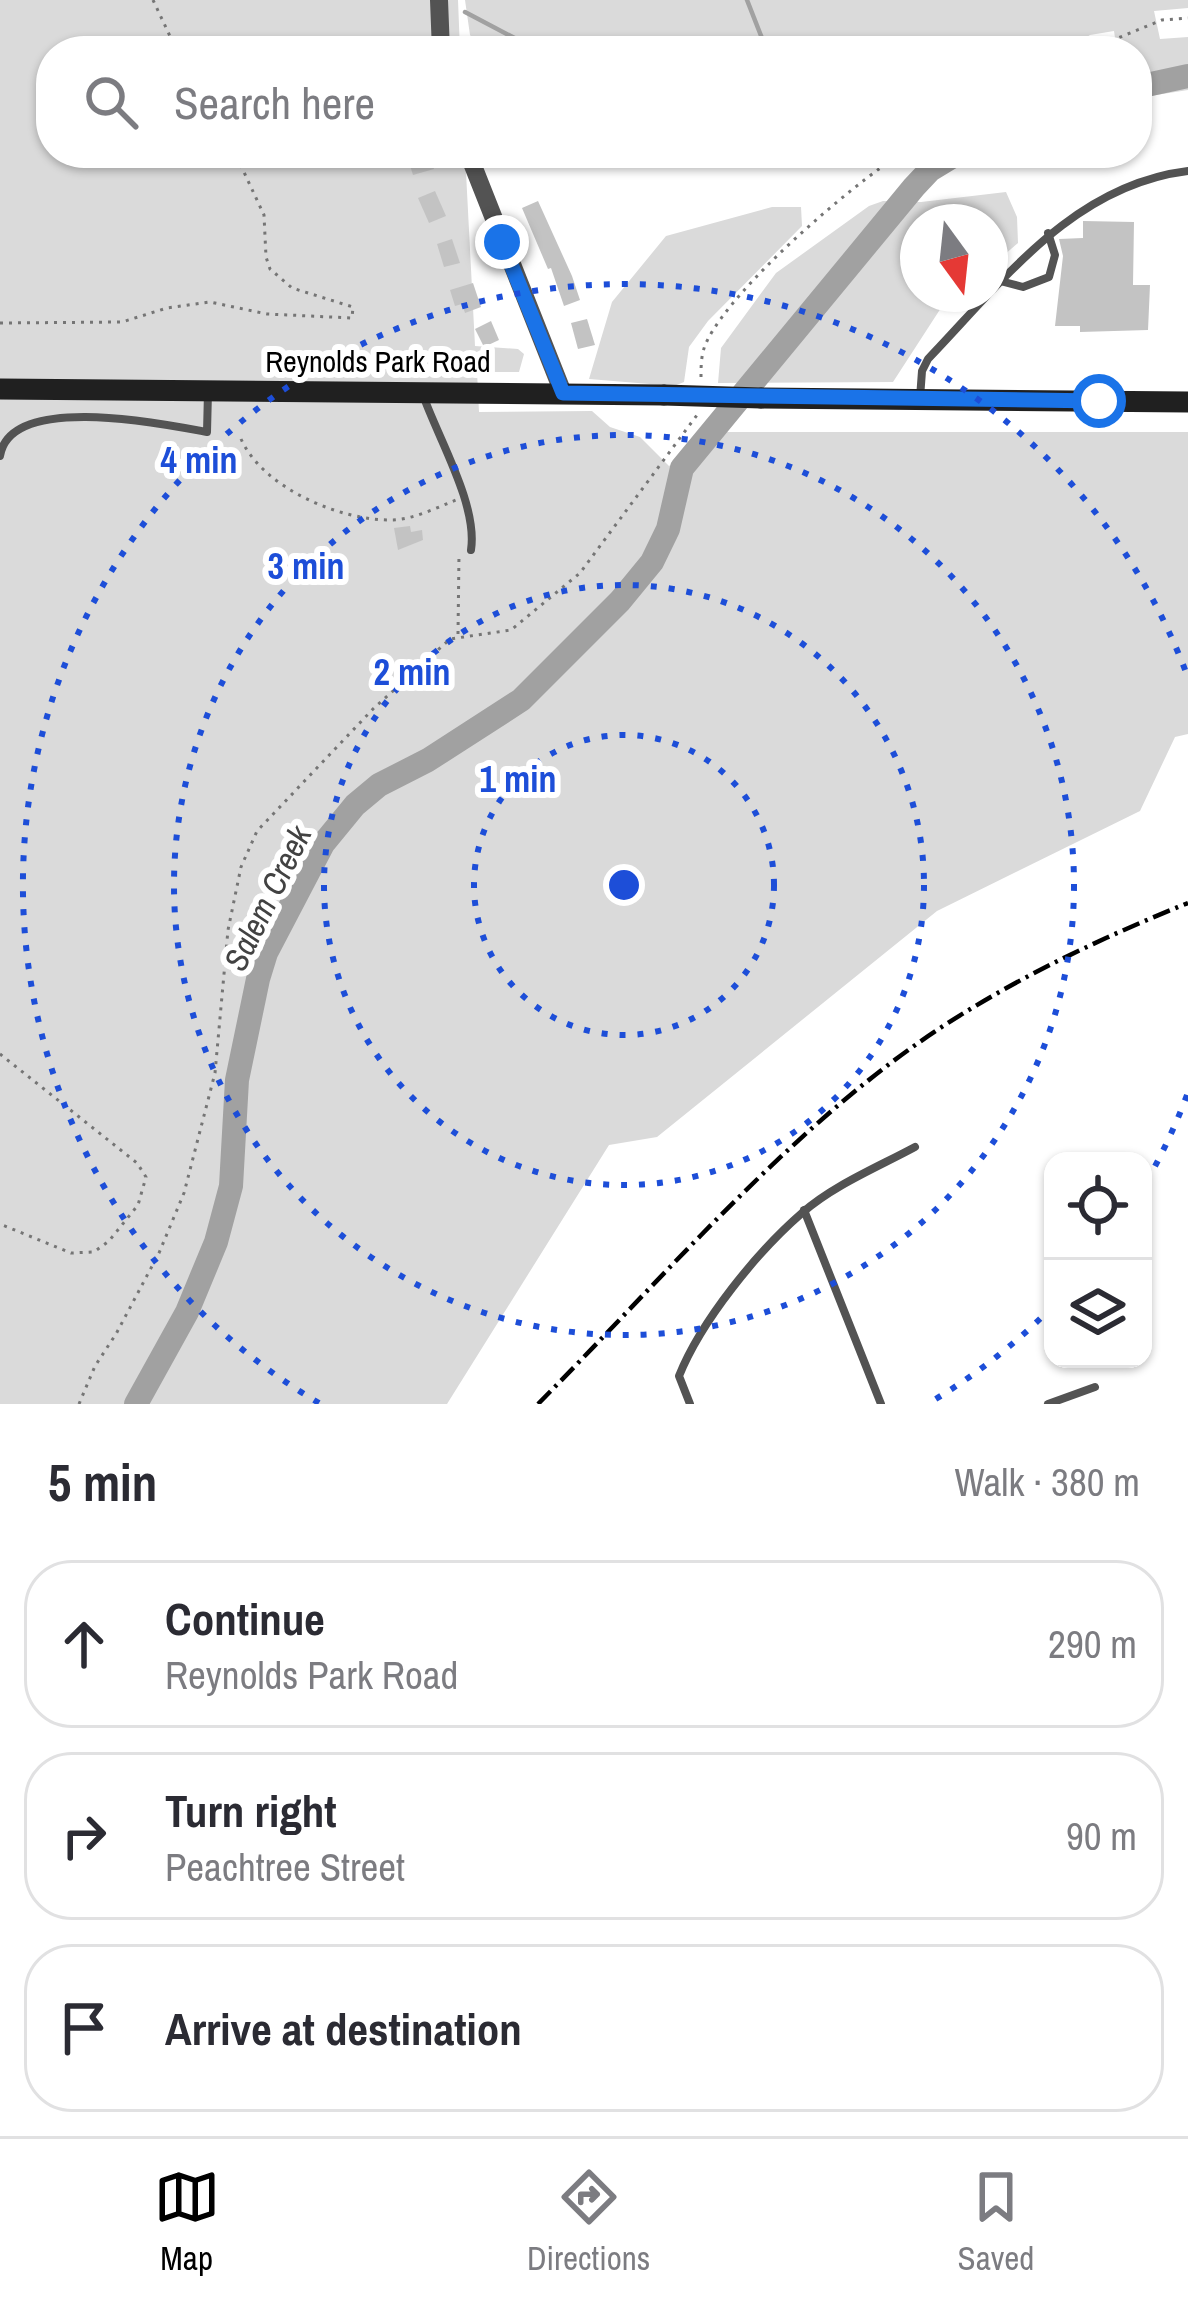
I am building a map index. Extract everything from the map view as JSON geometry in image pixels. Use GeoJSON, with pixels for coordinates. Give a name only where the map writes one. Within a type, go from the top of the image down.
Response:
{"type":"FeatureCollection","features":[{"type":"Feature","properties":{"kind":"main road","name":"Reynolds Park Road"},"geometry":{"type":"LineString","coordinates":[[0,388],[1188,402]]}},
{"type":"Feature","properties":{"kind":"street"},"geometry":{"type":"LineString","coordinates":[[439,0],[440,36]]}},
{"type":"Feature","properties":{"kind":"street"},"geometry":{"type":"LineString","coordinates":[[474,168],[563,393]]}},
{"type":"Feature","properties":{"kind":"lane"},"geometry":{"type":"LineString","coordinates":[[1008,276],[1048,233],[1125,186],[1188,170]]}},
{"type":"Feature","properties":{"kind":"lane"},"geometry":{"type":"LineString","coordinates":[[1008,282],[1023,287],[1049,277],[1055,255],[1048,233]]}},
{"type":"Feature","properties":{"kind":"lane"},"geometry":{"type":"LineString","coordinates":[[920,400],[928,359],[973,312]]}},
{"type":"Feature","properties":{"kind":"lane"},"geometry":{"type":"LineString","coordinates":[[0,456],[3,442],[14,431],[59,419],[135,418],[207,432],[208,391]]}},
{"type":"Feature","properties":{"kind":"lane"},"geometry":{"type":"LineString","coordinates":[[422,393],[464,498],[471,550]]}},
{"type":"Feature","properties":{"kind":"lane"},"geometry":{"type":"LineString","coordinates":[[690,1404],[680,1376],[687,1355],[748,1270],[804,1210],[915,1147]]}},
{"type":"Feature","properties":{"kind":"lane"},"geometry":{"type":"LineString","coordinates":[[804,1210],[881,1404]]}},
{"type":"Feature","properties":{"kind":"lane"},"geometry":{"type":"LineString","coordinates":[[1048,1404],[1095,1387]]}},
{"type":"Feature","properties":{"kind":"path"},"geometry":{"type":"LineString","coordinates":[[153,0],[170,36]]}},
{"type":"Feature","properties":{"kind":"path"},"geometry":{"type":"LineString","coordinates":[[1123,36],[1149,25],[1188,18]]}},
{"type":"Feature","properties":{"kind":"path"},"geometry":{"type":"LineString","coordinates":[[0,323],[122,322],[209,302],[267,314],[352,318],[353,307],[292,288],[270,269],[264,215],[242,168]]}},
{"type":"Feature","properties":{"kind":"path"},"geometry":{"type":"LineString","coordinates":[[703,388],[704,345],[728,309],[804,232],[881,168]]}},
{"type":"Feature","properties":{"kind":"path"},"geometry":{"type":"LineString","coordinates":[[79,1404],[95,1366],[159,1253],[184,1193],[215,1073],[236,888],[257,831],[373,709],[458,636],[511,631],[549,602],[606,544],[701,410]]}},
{"type":"Feature","properties":{"kind":"path"},"geometry":{"type":"LineString","coordinates":[[241,439],[255,464],[286,486],[353,514],[394,520],[464,498]]}},
{"type":"Feature","properties":{"kind":"path"},"geometry":{"type":"LineString","coordinates":[[458,636],[459,554],[471,550]]}},
{"type":"Feature","properties":{"kind":"path"},"geometry":{"type":"LineString","coordinates":[[0,1054],[137,1163],[146,1186],[138,1205],[94,1252],[71,1253],[0,1224]]}},
{"type":"Feature","properties":{"kind":"shaded area"},"geometry":{"type":"Polygon","coordinates":[[[0,0],[458,0],[459,36],[36,36],[36,168],[466,168],[475,346],[518,349],[524,354],[519,372],[477,372],[479,412],[592,411],[610,427],[640,437],[669,466],[718,432],[1188,432],[1188,734],[1175,737],[1140,811],[937,911],[657,1137],[609,1145],[447,1404],[0,1404],[0,0]]]}},
{"type":"Feature","properties":{"kind":"shaded area"},"geometry":{"type":"Polygon","coordinates":[[[465,0],[1188,0],[1188,8],[1154,11],[1160,39],[1188,37],[1188,90],[1152,96],[1152,36],[1115,36],[1114,31],[1088,36],[470,35],[465,0]]]}},
{"type":"Feature","properties":{"kind":"shaded area"},"geometry":{"type":"Polygon","coordinates":[[[1006,192],[1017,217],[1018,243],[1008,252],[1008,204],[900,204],[900,312],[938,312],[893,382],[718,383],[721,348],[776,273],[869,206],[883,201],[921,202],[1006,192]]]}},
{"type":"Feature","properties":{"kind":"shaded area"},"geometry":{"type":"Polygon","coordinates":[[[772,207],[801,207],[802,226],[708,321],[689,347],[684,382],[674,386],[589,379],[612,302],[666,236],[772,207]]]}},
{"type":"Feature","properties":{"kind":"building"},"geometry":{"type":"Polygon","coordinates":[[[411,168],[434,169],[413,175],[411,168]]]}},
{"type":"Feature","properties":{"kind":"building"},"geometry":{"type":"Polygon","coordinates":[[[435,191],[446,216],[429,223],[418,198],[435,191]]]}},
{"type":"Feature","properties":{"kind":"building"},"geometry":{"type":"Polygon","coordinates":[[[538,201],[580,300],[564,306],[522,208],[538,201]]]}},
{"type":"Feature","properties":{"kind":"building"},"geometry":{"type":"Polygon","coordinates":[[[1083,221],[1134,222],[1133,285],[1150,285],[1148,330],[1080,332],[1080,326],[1055,326],[1063,256],[1059,239],[1083,238],[1083,221]]]}},
{"type":"Feature","properties":{"kind":"building"},"geometry":{"type":"Polygon","coordinates":[[[452,239],[460,263],[444,267],[437,244],[452,239]]]}},
{"type":"Feature","properties":{"kind":"building"},"geometry":{"type":"Polygon","coordinates":[[[473,283],[481,307],[465,313],[462,304],[455,306],[450,290],[473,283]]]}},
{"type":"Feature","properties":{"kind":"building"},"geometry":{"type":"Polygon","coordinates":[[[587,319],[595,345],[578,349],[571,323],[587,319]]]}},
{"type":"Feature","properties":{"kind":"building"},"geometry":{"type":"Polygon","coordinates":[[[491,321],[499,340],[484,347],[475,329],[491,321]]]}},
{"type":"Feature","properties":{"kind":"building"},"geometry":{"type":"Polygon","coordinates":[[[410,526],[411,532],[422,530],[423,540],[398,550],[394,528],[410,526]]]}},
{"type":"Feature","properties":{"kind":"waterway"},"geometry":{"type":"LineString","coordinates":[[747,0],[761,36]]}},
{"type":"Feature","properties":{"kind":"waterway"},"geometry":{"type":"LineString","coordinates":[[465,12],[511,36]]}},
{"type":"Feature","properties":{"kind":"waterway","name":"Salem Creek"},"geometry":{"type":"LineString","coordinates":[[1152,84],[1188,76]]}},
{"type":"Feature","properties":{"kind":"waterway","name":"Salem Creek"},"geometry":{"type":"LineString","coordinates":[[136,1404],[187,1312],[216,1242],[231,1186],[237,1080],[258,979],[266,953],[323,844],[355,805],[379,785],[428,760],[521,700],[620,601],[652,562],[668,529],[682,468],[933,168]]}},
{"type":"Feature","properties":{"kind":"railway"},"geometry":{"type":"LineString","coordinates":[[538,1404],[754,1183],[892,1062],[962,1014],[1035,973],[1188,903]]}},
{"type":"Feature","properties":{"kind":"route"},"geometry":{"type":"LineString","coordinates":[[502,242],[563,393],[1099,401]]}}]}
